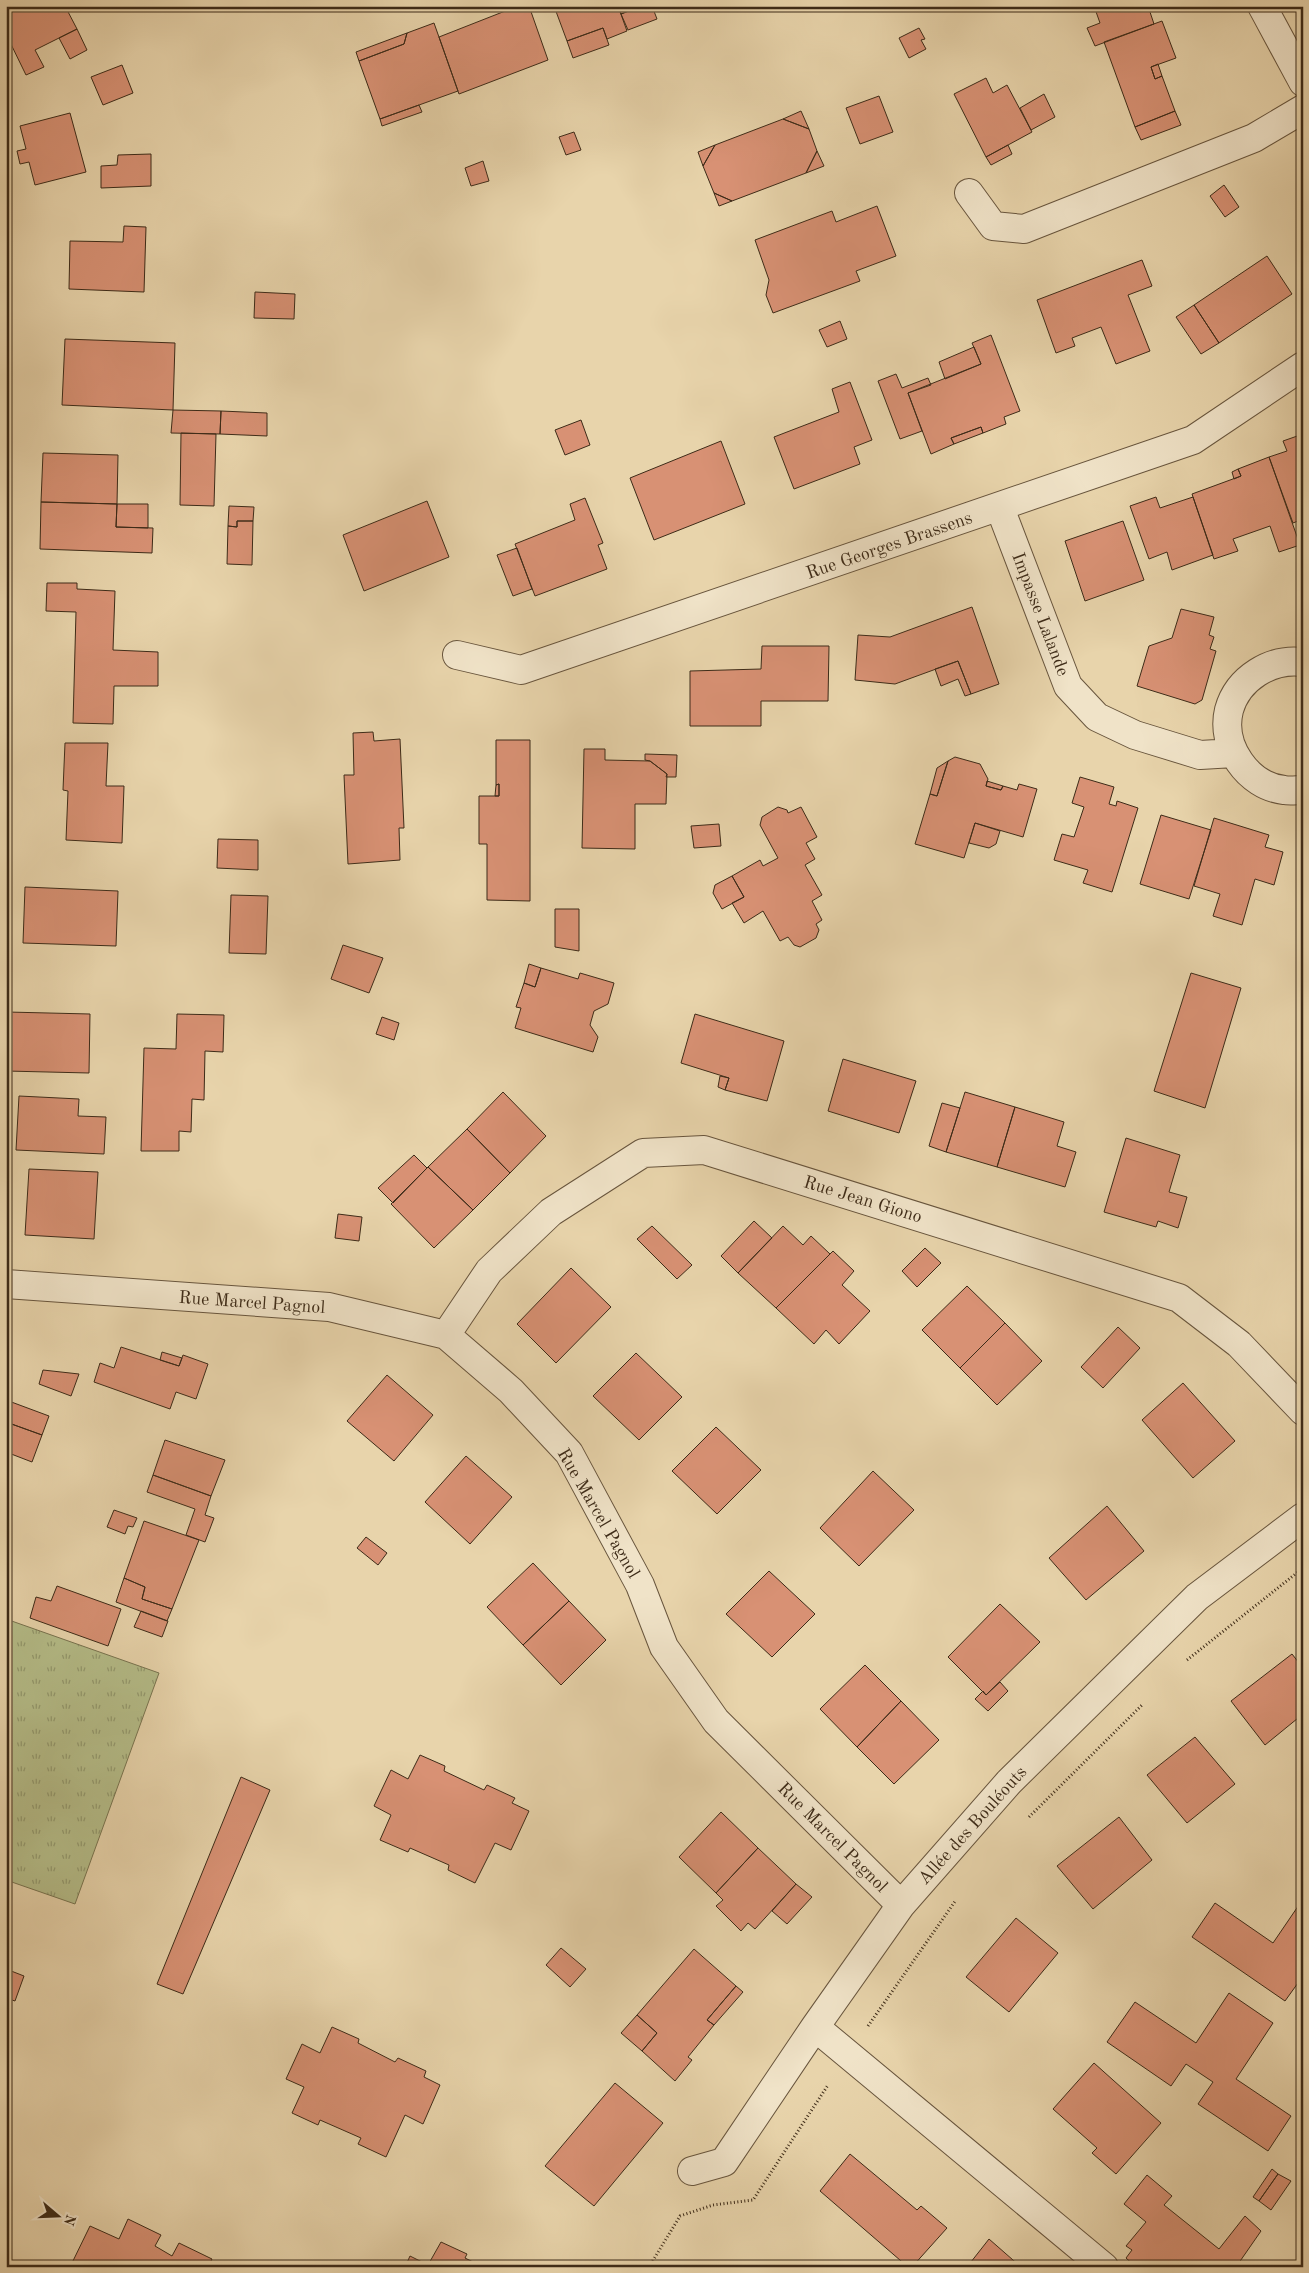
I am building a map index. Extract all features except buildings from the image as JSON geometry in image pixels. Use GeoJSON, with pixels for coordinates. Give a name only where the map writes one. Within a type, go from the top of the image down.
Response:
{"type":"FeatureCollection","features":[{"type":"Feature","properties":{"kind":"street"},"geometry":{"type":"LineString","coordinates":[[1262,6],[1303,82]]}},
{"type":"Feature","properties":{"kind":"street"},"geometry":{"type":"LineString","coordinates":[[969,193],[993,226],[1024,229],[1254,138],[1303,109]]}},
{"type":"Feature","properties":{"kind":"street","name":"Rue Georges Brassens"},"geometry":{"type":"LineString","coordinates":[[457,654],[521,670],[1000,508],[1193,440],[1303,366]]}},
{"type":"Feature","properties":{"kind":"street","name":"Impasse Lalande"},"geometry":{"type":"LineString","coordinates":[[1000,508],[1068,686],[1098,717],[1135,735],[1200,755],[1234,753]]}},
{"type":"Feature","properties":{"kind":"street"},"geometry":{"type":"LineString","coordinates":[[1303,662],[1291,661],[1270,665],[1252,676],[1238,691],[1229,711],[1228,732],[1234,753],[1246,770],[1263,784],[1283,790],[1303,790]]}},
{"type":"Feature","properties":{"kind":"street","name":"Rue Jean Giono"},"geometry":{"type":"LineString","coordinates":[[446,1335],[489,1272],[551,1212],[643,1153],[704,1150],[1179,1298],[1240,1344],[1303,1412]]}},
{"type":"Feature","properties":{"kind":"street","name":"Rue Marcel Pagnol"},"geometry":{"type":"LineString","coordinates":[[6,1284],[329,1306],[446,1335],[511,1391],[569,1452],[640,1585],[664,1646],[716,1721],[901,1905]]}},
{"type":"Feature","properties":{"kind":"street","name":"Allée des Bouléouts"},"geometry":{"type":"LineString","coordinates":[[692,2171],[724,2162],[814,2027],[901,1905],[1009,1782],[1197,1597],[1303,1517]]}},
{"type":"Feature","properties":{"kind":"street"},"geometry":{"type":"LineString","coordinates":[[814,2027],[1104,2267]]}},
{"type":"Feature","properties":{"kind":"path"},"geometry":{"type":"LineString","coordinates":[[1181,1666],[1303,1568]]}},
{"type":"Feature","properties":{"kind":"path"},"geometry":{"type":"LineString","coordinates":[[1023,1823],[1147,1700]]}},
{"type":"Feature","properties":{"kind":"path"},"geometry":{"type":"LineString","coordinates":[[649,2267],[680,2216],[713,2205],[754,2200],[848,2055],[959,1896]]}},
{"type":"Feature","properties":{"kind":"green space"},"geometry":{"type":"Polygon","coordinates":[[[6,1619],[159,1673],[75,1904],[6,1880],[6,1619]]]}}]}
